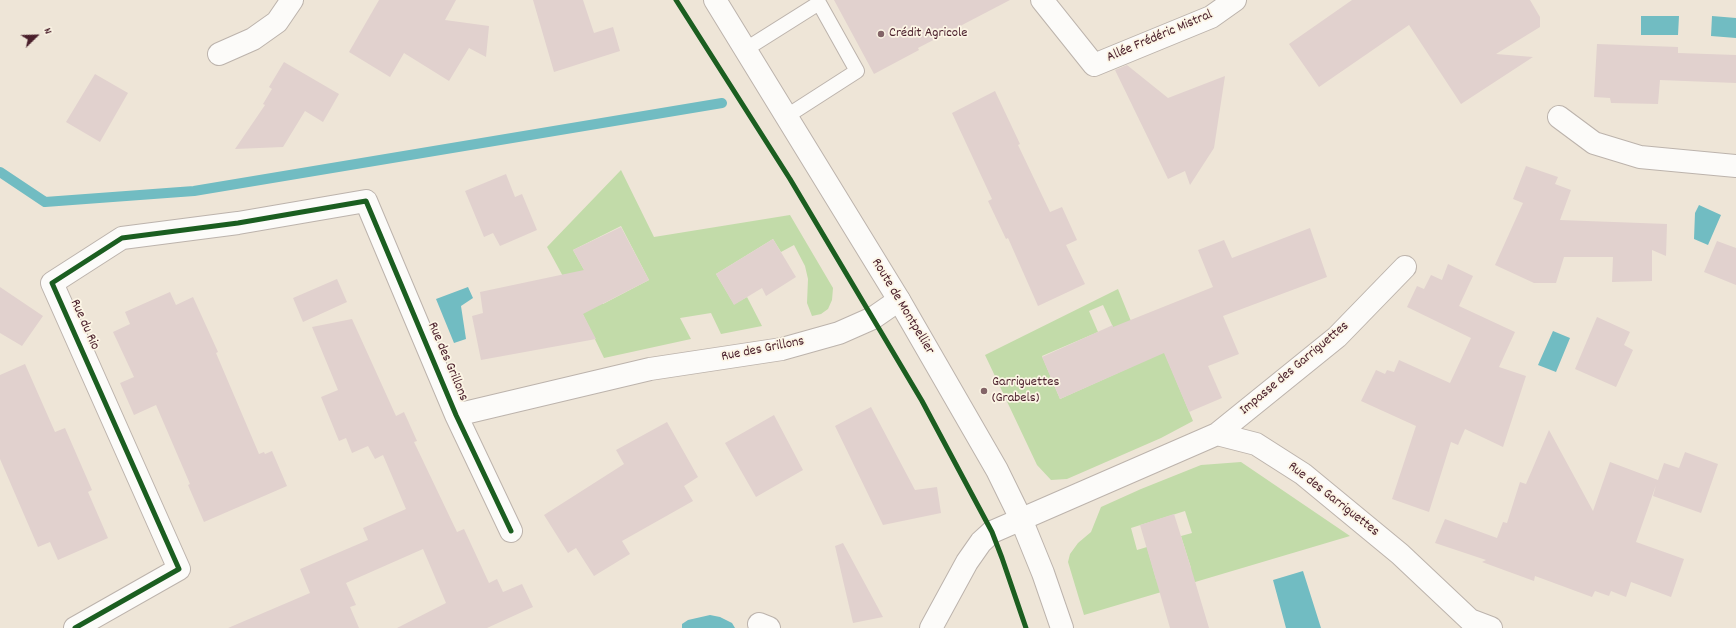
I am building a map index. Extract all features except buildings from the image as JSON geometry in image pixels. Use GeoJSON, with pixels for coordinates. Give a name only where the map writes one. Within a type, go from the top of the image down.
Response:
{"type":"FeatureCollection","features":[{"type":"Feature","properties":{"kind":"street"},"geometry":{"type":"LineString","coordinates":[[219,54],[253,40],[276,22],[292,0]]}},
{"type":"Feature","properties":{"kind":"street","name":"Route de Montpellier"},"geometry":{"type":"LineString","coordinates":[[715,0],[899,300],[997,470],[1021,519],[1044,572],[1062,628]]}},
{"type":"Feature","properties":{"kind":"street","name":"Allée Frédéric Mistral"},"geometry":{"type":"LineString","coordinates":[[1042,0],[1094,65],[1211,17],[1235,0]]}},
{"type":"Feature","properties":{"kind":"street"},"geometry":{"type":"LineString","coordinates":[[1559,117],[1594,143],[1640,157],[1736,166]]}},
{"type":"Feature","properties":{"kind":"street","name":"Rue des Grillons"},"geometry":{"type":"LineString","coordinates":[[366,201],[456,414],[511,530]]}},
{"type":"Feature","properties":{"kind":"street","name":"Rue du Rio"},"geometry":{"type":"LineString","coordinates":[[75,628],[179,569],[52,283],[122,238],[238,223],[366,201]]}},
{"type":"Feature","properties":{"kind":"street","name":"Impasse des Garriguettes"},"geometry":{"type":"LineString","coordinates":[[1217,434],[1337,337],[1405,267]]}},
{"type":"Feature","properties":{"kind":"street","name":"Rue des Grillons"},"geometry":{"type":"LineString","coordinates":[[456,414],[650,369],[782,349],[839,333],[873,318],[899,300]]}},
{"type":"Feature","properties":{"kind":"street"},"geometry":{"type":"LineString","coordinates":[[931,628],[967,562],[981,542],[992,532],[1217,434]]}},
{"type":"Feature","properties":{"kind":"street","name":"Rue des Garriguettes"},"geometry":{"type":"LineString","coordinates":[[1217,434],[1256,444],[1303,474],[1400,554],[1471,624],[1491,628]]}},
{"type":"Feature","properties":{"kind":"lane"},"geometry":{"type":"LineString","coordinates":[[746,49],[819,3],[857,71],[787,116]]}},
{"type":"Feature","properties":{"kind":"green space"},"geometry":{"type":"Polygon","coordinates":[[[621,170],[654,237],[790,215],[833,288],[832,300],[828,309],[821,314],[812,316],[807,303],[808,279],[805,266],[794,245],[781,252],[773,239],[716,274],[734,304],[747,297],[762,326],[721,334],[711,313],[680,318],[691,339],[604,358],[577,302],[547,247],[621,170]],[[621,226],[573,250],[603,304],[649,280],[621,226]]]}},
{"type":"Feature","properties":{"kind":"green space"},"geometry":{"type":"Polygon","coordinates":[[[1118,289],[1143,351],[1161,344],[1193,421],[1161,438],[1067,479],[1051,480],[1037,465],[985,355],[1118,289]],[[1103,305],[1089,311],[1098,332],[1042,356],[1060,399],[1131,367],[1103,305]]]}},
{"type":"Feature","properties":{"kind":"green space"},"geometry":{"type":"Polygon","coordinates":[[[1241,462],[1350,536],[1084,615],[1068,562],[1070,554],[1078,543],[1091,532],[1101,507],[1201,465],[1241,462]],[[1185,511],[1131,528],[1137,550],[1147,547],[1156,579],[1191,568],[1181,536],[1192,533],[1185,511]]]}},
{"type":"Feature","properties":{"kind":"water"},"geometry":{"type":"Polygon","coordinates":[[[1641,16],[1679,16],[1678,35],[1641,35],[1641,16]]]}},
{"type":"Feature","properties":{"kind":"water"},"geometry":{"type":"Polygon","coordinates":[[[1712,16],[1736,18],[1736,38],[1711,36],[1712,16]]]}},
{"type":"Feature","properties":{"kind":"water"},"geometry":{"type":"Polygon","coordinates":[[[1699,205],[1721,215],[1708,245],[1694,239],[1695,213],[1699,205]]]}},
{"type":"Feature","properties":{"kind":"water"},"geometry":{"type":"Polygon","coordinates":[[[468,287],[473,298],[461,306],[466,339],[454,343],[436,299],[468,287]]]}},
{"type":"Feature","properties":{"kind":"water"},"geometry":{"type":"Polygon","coordinates":[[[1553,331],[1570,338],[1556,372],[1538,365],[1553,331]]]}},
{"type":"Feature","properties":{"kind":"water"},"geometry":{"type":"Polygon","coordinates":[[[1303,571],[1321,628],[1286,628],[1273,580],[1303,571]]]}},
{"type":"Feature","properties":{"kind":"water"},"geometry":{"type":"Polygon","coordinates":[[[710,615],[720,617],[732,623],[735,628],[682,628],[682,624],[688,620],[710,615]]]}},
{"type":"Feature","properties":{"kind":"waterway"},"geometry":{"type":"LineString","coordinates":[[0,172],[45,202],[194,191],[722,103]]}},
{"type":"Feature","properties":{"kind":"cycle path"},"geometry":{"type":"LineString","coordinates":[[676,0],[790,179],[922,401],[992,532],[1026,628]]}},
{"type":"Feature","properties":{"kind":"cycle path"},"geometry":{"type":"LineString","coordinates":[[75,628],[179,569],[52,283],[122,238],[238,223],[366,201],[456,415],[511,531]]}},
{"type":"Feature","properties":{"kind":"place","name":"Crédit Agricole"},"geometry":{"type":"Point","coordinates":[881,34]}},
{"type":"Feature","properties":{"kind":"place","name":"Garriguettes (Grabels)"},"geometry":{"type":"Point","coordinates":[984,391]}}]}
